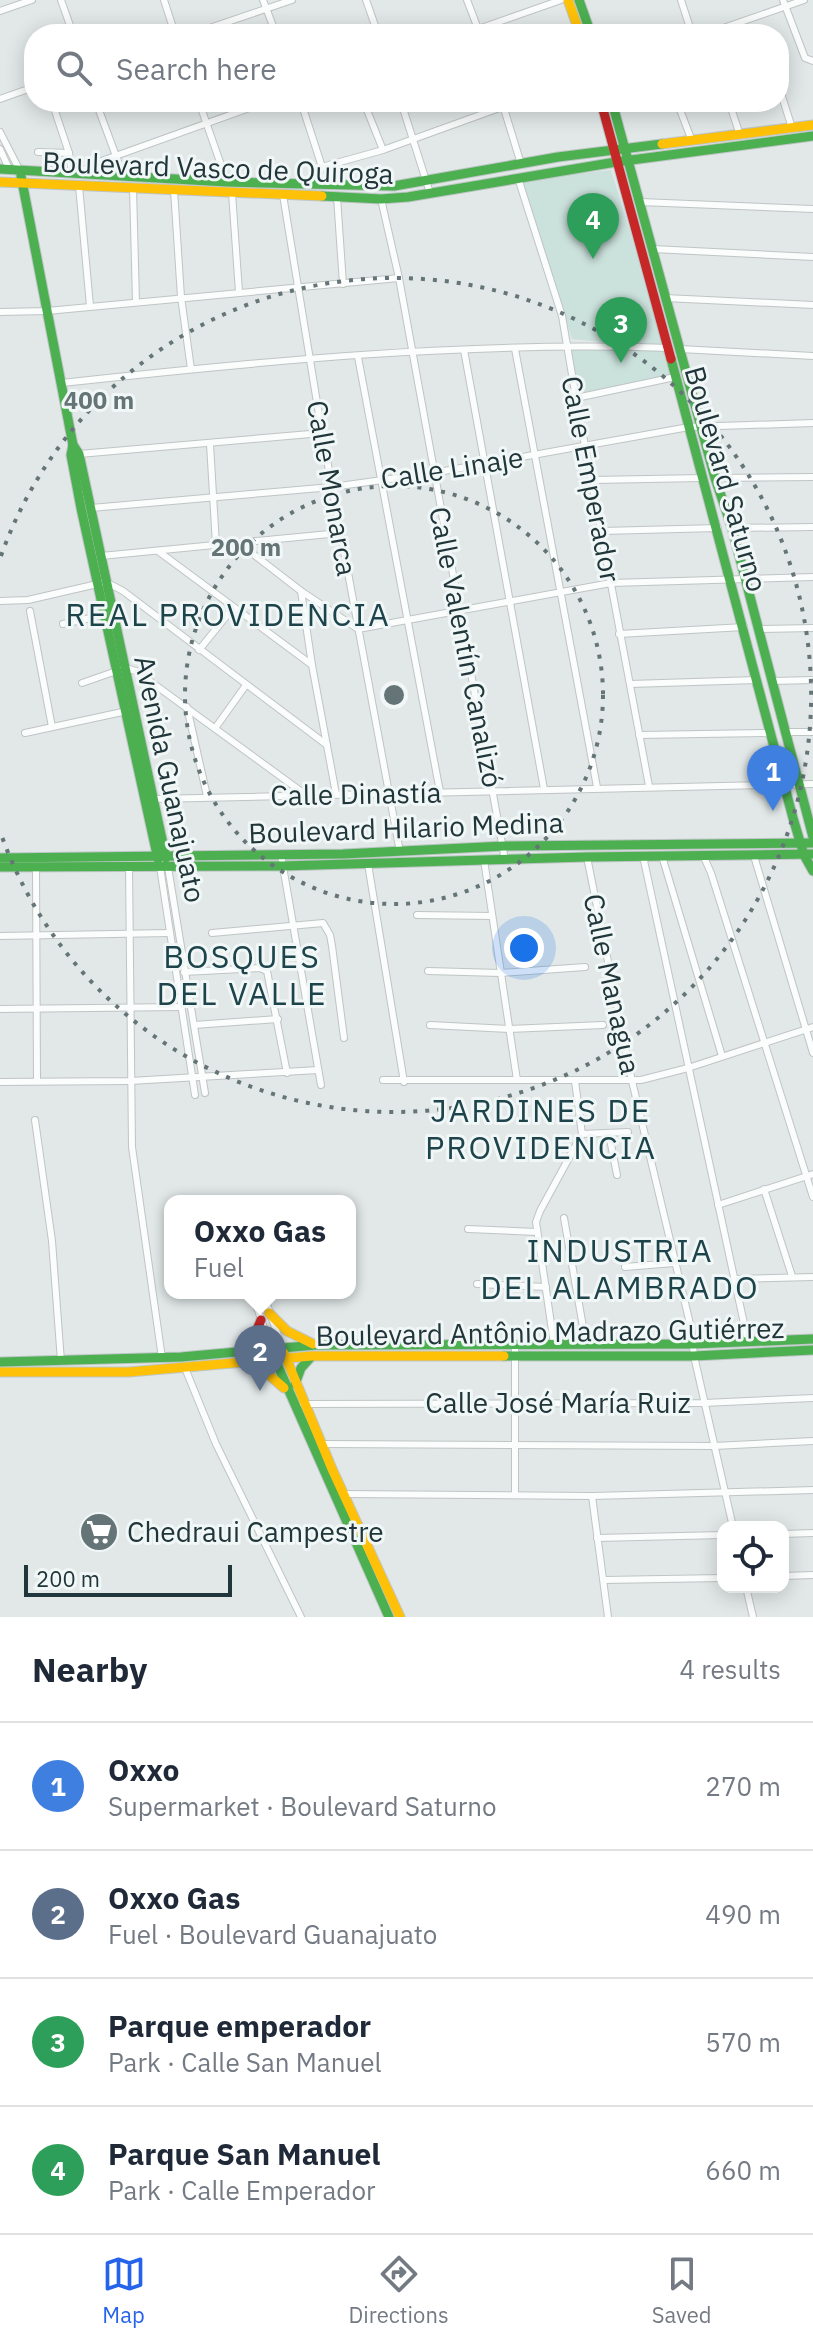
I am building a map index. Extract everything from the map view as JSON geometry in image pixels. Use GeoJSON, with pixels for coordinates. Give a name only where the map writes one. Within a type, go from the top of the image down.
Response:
{"type":"FeatureCollection","features":[{"type":"Feature","properties":{"kind":"street"},"geometry":{"type":"LineString","coordinates":[[0,11],[32,0]]}},
{"type":"Feature","properties":{"kind":"street"},"geometry":{"type":"LineString","coordinates":[[61,0],[69,24]]}},
{"type":"Feature","properties":{"kind":"street"},"geometry":{"type":"LineString","coordinates":[[164,0],[172,24]]}},
{"type":"Feature","properties":{"kind":"street"},"geometry":{"type":"LineString","coordinates":[[263,0],[272,24]]}},
{"type":"Feature","properties":{"kind":"street"},"geometry":{"type":"LineString","coordinates":[[222,24],[292,0]]}},
{"type":"Feature","properties":{"kind":"street"},"geometry":{"type":"LineString","coordinates":[[366,0],[374,24]]}},
{"type":"Feature","properties":{"kind":"street"},"geometry":{"type":"LineString","coordinates":[[467,0],[476,24]]}},
{"type":"Feature","properties":{"kind":"street"},"geometry":{"type":"LineString","coordinates":[[500,24],[561,0]]}},
{"type":"Feature","properties":{"kind":"street"},"geometry":{"type":"LineString","coordinates":[[568,0],[576,24]]}},
{"type":"Feature","properties":{"kind":"street"},"geometry":{"type":"LineString","coordinates":[[579,0],[587,24]]}},
{"type":"Feature","properties":{"kind":"street"},"geometry":{"type":"LineString","coordinates":[[681,0],[689,24]]}},
{"type":"Feature","properties":{"kind":"street"},"geometry":{"type":"LineString","coordinates":[[731,24],[784,3],[804,0]]}},
{"type":"Feature","properties":{"kind":"street"},"geometry":{"type":"LineString","coordinates":[[784,3],[801,50],[811,61]]}},
{"type":"Feature","properties":{"kind":"street"},"geometry":{"type":"LineString","coordinates":[[0,99],[24,91]]}},
{"type":"Feature","properties":{"kind":"street"},"geometry":{"type":"LineString","coordinates":[[55,112],[75,174],[116,155],[239,112]]}},
{"type":"Feature","properties":{"kind":"street"},"geometry":{"type":"LineString","coordinates":[[100,112],[123,175]]}},
{"type":"Feature","properties":{"kind":"street"},"geometry":{"type":"LineString","coordinates":[[202,112],[227,182]]}},
{"type":"Feature","properties":{"kind":"street"},"geometry":{"type":"LineString","coordinates":[[304,112],[322,167],[313,184]]}},
{"type":"Feature","properties":{"kind":"street"},"geometry":{"type":"LineString","coordinates":[[368,112],[383,150]]}},
{"type":"Feature","properties":{"kind":"street"},"geometry":{"type":"LineString","coordinates":[[405,112],[430,193]]}},
{"type":"Feature","properties":{"kind":"street"},"geometry":{"type":"LineString","coordinates":[[322,167],[383,150],[483,112]]}},
{"type":"Feature","properties":{"kind":"street"},"geometry":{"type":"LineString","coordinates":[[505,112],[521,164]]}},
{"type":"Feature","properties":{"kind":"street","name":"Boulevard Saturno"},"geometry":{"type":"LineString","coordinates":[[603,112],[613,151],[640,202],[715,478],[732,528],[813,840]]}},
{"type":"Feature","properties":{"kind":"street","name":"Boulevard Saturno"},"geometry":{"type":"LineString","coordinates":[[615,112],[625,149],[621,162],[667,348],[732,578],[800,843],[813,867]]}},
{"type":"Feature","properties":{"kind":"street"},"geometry":{"type":"LineString","coordinates":[[681,112],[692,141]]}},
{"type":"Feature","properties":{"kind":"street"},"geometry":{"type":"LineString","coordinates":[[732,112],[740,135]]}},
{"type":"Feature","properties":{"kind":"street"},"geometry":{"type":"LineString","coordinates":[[787,112],[792,128]]}},
{"type":"Feature","properties":{"kind":"street","name":"Boulevard Vasco de Quiroga"},"geometry":{"type":"LineString","coordinates":[[9,169],[227,182],[394,186],[521,164],[813,125]]}},
{"type":"Feature","properties":{"kind":"street","name":"Avenida Guanajuato"},"geometry":{"type":"LineString","coordinates":[[0,132],[9,169]]}},
{"type":"Feature","properties":{"kind":"street","name":"Boulevard Vasco de Quiroga"},"geometry":{"type":"LineString","coordinates":[[0,182],[381,199],[813,136]]}},
{"type":"Feature","properties":{"kind":"street","name":"Avenida Guanajuato"},"geometry":{"type":"LineString","coordinates":[[0,149],[19,185],[47,311],[128,711],[186,971],[205,1093]]}},
{"type":"Feature","properties":{"kind":"street"},"geometry":{"type":"LineString","coordinates":[[38,152],[69,153]]}},
{"type":"Feature","properties":{"kind":"street","name":"Calle Emperador"},"geometry":{"type":"LineString","coordinates":[[518,178],[549,271],[568,346],[649,786]]}},
{"type":"Feature","properties":{"kind":"street"},"geometry":{"type":"LineString","coordinates":[[79,186],[90,306]]}},
{"type":"Feature","properties":{"kind":"street"},"geometry":{"type":"LineString","coordinates":[[133,188],[136,302]]}},
{"type":"Feature","properties":{"kind":"street"},"geometry":{"type":"LineString","coordinates":[[174,190],[181,297],[191,369]]}},
{"type":"Feature","properties":{"kind":"street"},"geometry":{"type":"LineString","coordinates":[[232,193],[239,292]]}},
{"type":"Feature","properties":{"kind":"street","name":"Calle Monarca"},"geometry":{"type":"LineString","coordinates":[[283,195],[309,360],[400,852]]}},
{"type":"Feature","properties":{"kind":"street"},"geometry":{"type":"LineString","coordinates":[[337,197],[343,284]]}},
{"type":"Feature","properties":{"kind":"street","name":"Calle Valentín Canalizó"},"geometry":{"type":"LineString","coordinates":[[381,199],[399,278],[505,860]]}},
{"type":"Feature","properties":{"kind":"street"},"geometry":{"type":"LineString","coordinates":[[640,202],[813,209]]}},
{"type":"Feature","properties":{"kind":"street"},"geometry":{"type":"LineString","coordinates":[[653,249],[813,257]]}},
{"type":"Feature","properties":{"kind":"street"},"geometry":{"type":"LineString","coordinates":[[0,312],[47,311],[399,278]]}},
{"type":"Feature","properties":{"kind":"street"},"geometry":{"type":"LineString","coordinates":[[665,298],[813,305]]}},
{"type":"Feature","properties":{"kind":"street"},"geometry":{"type":"LineString","coordinates":[[62,383],[191,369],[411,352],[568,346],[813,356]]}},
{"type":"Feature","properties":{"kind":"street"},"geometry":{"type":"LineString","coordinates":[[515,349],[597,787]]}},
{"type":"Feature","properties":{"kind":"street"},"geometry":{"type":"LineString","coordinates":[[464,350],[544,789]]}},
{"type":"Feature","properties":{"kind":"street"},"geometry":{"type":"LineString","coordinates":[[358,357],[440,792]]}},
{"type":"Feature","properties":{"kind":"street"},"geometry":{"type":"LineString","coordinates":[[576,398],[675,377]]}},
{"type":"Feature","properties":{"kind":"street","name":"Calle Linaje"},"geometry":{"type":"LineString","coordinates":[[91,508],[332,487],[433,473],[689,427],[813,423]]}},
{"type":"Feature","properties":{"kind":"street"},"geometry":{"type":"LineString","coordinates":[[75,451],[210,444],[322,433]]}},
{"type":"Feature","properties":{"kind":"street"},"geometry":{"type":"LineString","coordinates":[[210,444],[216,545]]}},
{"type":"Feature","properties":{"kind":"street","name":"Avenida Guanajuato"},"geometry":{"type":"LineString","coordinates":[[75,451],[101,556],[104,615],[121,670]]}},
{"type":"Feature","properties":{"kind":"street"},"geometry":{"type":"LineString","coordinates":[[715,478],[813,477]]}},
{"type":"Feature","properties":{"kind":"street"},"geometry":{"type":"LineString","coordinates":[[593,480],[703,478]]}},
{"type":"Feature","properties":{"kind":"street"},"geometry":{"type":"LineString","coordinates":[[732,528],[813,527]]}},
{"type":"Feature","properties":{"kind":"street"},"geometry":{"type":"LineString","coordinates":[[602,531],[718,528]]}},
{"type":"Feature","properties":{"kind":"street"},"geometry":{"type":"LineString","coordinates":[[101,556],[340,533]]}},
{"type":"Feature","properties":{"kind":"street"},"geometry":{"type":"LineString","coordinates":[[240,544],[301,591],[358,629],[611,583],[813,577]]}},
{"type":"Feature","properties":{"kind":"street"},"geometry":{"type":"LineString","coordinates":[[158,551],[312,665]]}},
{"type":"Feature","properties":{"kind":"street"},"geometry":{"type":"LineString","coordinates":[[0,601],[28,600],[102,582],[123,591],[327,745]]}},
{"type":"Feature","properties":{"kind":"street"},"geometry":{"type":"LineString","coordinates":[[301,591],[336,794]]}},
{"type":"Feature","properties":{"kind":"street"},"geometry":{"type":"LineString","coordinates":[[199,650],[233,608]]}},
{"type":"Feature","properties":{"kind":"street"},"geometry":{"type":"LineString","coordinates":[[30,611],[52,727]]}},
{"type":"Feature","properties":{"kind":"street"},"geometry":{"type":"LineString","coordinates":[[63,624],[104,615]]}},
{"type":"Feature","properties":{"kind":"street"},"geometry":{"type":"LineString","coordinates":[[619,634],[744,627]]}},
{"type":"Feature","properties":{"kind":"street"},"geometry":{"type":"LineString","coordinates":[[758,629],[813,628]]}},
{"type":"Feature","properties":{"kind":"street"},"geometry":{"type":"LineString","coordinates":[[82,683],[121,670],[154,681],[306,795]]}},
{"type":"Feature","properties":{"kind":"street"},"geometry":{"type":"LineString","coordinates":[[630,684],[757,680]]}},
{"type":"Feature","properties":{"kind":"street"},"geometry":{"type":"LineString","coordinates":[[772,681],[813,680]]}},
{"type":"Feature","properties":{"kind":"street"},"geometry":{"type":"LineString","coordinates":[[216,727],[246,685]]}},
{"type":"Feature","properties":{"kind":"street"},"geometry":{"type":"LineString","coordinates":[[187,707],[207,796]]}},
{"type":"Feature","properties":{"kind":"street"},"geometry":{"type":"LineString","coordinates":[[25,733],[128,711]]}},
{"type":"Feature","properties":{"kind":"street","name":"Avenida Guanajuato"},"geometry":{"type":"LineString","coordinates":[[128,711],[154,799],[161,856]]}},
{"type":"Feature","properties":{"kind":"street"},"geometry":{"type":"LineString","coordinates":[[786,732],[813,732]]}},
{"type":"Feature","properties":{"kind":"street"},"geometry":{"type":"LineString","coordinates":[[639,735],[771,733]]}},
{"type":"Feature","properties":{"kind":"street","name":"Calle Dinastía"},"geometry":{"type":"LineString","coordinates":[[154,799],[813,784]]}},
{"type":"Feature","properties":{"kind":"street","name":"Boulevard Hilario Medina"},"geometry":{"type":"LineString","coordinates":[[0,867],[164,867],[281,855],[504,846],[800,843],[813,840]]}},
{"type":"Feature","properties":{"kind":"street","name":"Boulevard Hilario Medina"},"geometry":{"type":"LineString","coordinates":[[0,856],[161,856],[282,866],[808,854]]}},
{"type":"Feature","properties":{"kind":"street"},"geometry":{"type":"LineString","coordinates":[[281,855],[321,1085]]}},
{"type":"Feature","properties":{"kind":"street"},"geometry":{"type":"LineString","coordinates":[[703,855],[763,1043],[810,1175],[813,1197]]}},
{"type":"Feature","properties":{"kind":"street"},"geometry":{"type":"LineString","coordinates":[[643,856],[748,1342]]}},
{"type":"Feature","properties":{"kind":"street"},"geometry":{"type":"LineString","coordinates":[[662,856],[722,1056]]}},
{"type":"Feature","properties":{"kind":"street"},"geometry":{"type":"LineString","coordinates":[[754,856],[809,1028],[813,1053]]}},
{"type":"Feature","properties":{"kind":"street","name":"Calle Managua"},"geometry":{"type":"LineString","coordinates":[[587,857],[632,1081],[691,1328],[694,1356],[732,1521]]}},
{"type":"Feature","properties":{"kind":"street"},"geometry":{"type":"LineString","coordinates":[[484,860],[517,1080]]}},
{"type":"Feature","properties":{"kind":"street"},"geometry":{"type":"LineString","coordinates":[[368,864],[404,1082]]}},
{"type":"Feature","properties":{"kind":"street"},"geometry":{"type":"LineString","coordinates":[[36,866],[37,1081]]}},
{"type":"Feature","properties":{"kind":"street"},"geometry":{"type":"LineString","coordinates":[[129,867],[132,1147],[162,1358]]}},
{"type":"Feature","properties":{"kind":"street","name":"Avenida Guanajuato"},"geometry":{"type":"LineString","coordinates":[[164,867],[170,933],[195,1095]]}},
{"type":"Feature","properties":{"kind":"street"},"geometry":{"type":"LineString","coordinates":[[417,915],[492,916]]}},
{"type":"Feature","properties":{"kind":"street"},"geometry":{"type":"LineString","coordinates":[[212,933],[319,922],[327,928],[344,1038]]}},
{"type":"Feature","properties":{"kind":"street"},"geometry":{"type":"LineString","coordinates":[[0,936],[170,933]]}},
{"type":"Feature","properties":{"kind":"street"},"geometry":{"type":"LineString","coordinates":[[428,971],[500,973],[585,967]]}},
{"type":"Feature","properties":{"kind":"street"},"geometry":{"type":"LineString","coordinates":[[177,972],[265,969],[270,980],[287,1073]]}},
{"type":"Feature","properties":{"kind":"street"},"geometry":{"type":"LineString","coordinates":[[0,1009],[181,1007]]}},
{"type":"Feature","properties":{"kind":"street"},"geometry":{"type":"LineString","coordinates":[[194,1025],[278,1019]]}},
{"type":"Feature","properties":{"kind":"street"},"geometry":{"type":"LineString","coordinates":[[430,1025],[509,1029],[603,1025]]}},
{"type":"Feature","properties":{"kind":"street"},"geometry":{"type":"LineString","coordinates":[[383,1080],[653,1079],[809,1028]]}},
{"type":"Feature","properties":{"kind":"street"},"geometry":{"type":"LineString","coordinates":[[0,1082],[130,1081],[318,1070]]}},
{"type":"Feature","properties":{"kind":"street"},"geometry":{"type":"LineString","coordinates":[[554,1344],[536,1222],[582,1134],[575,1081]]}},
{"type":"Feature","properties":{"kind":"street"},"geometry":{"type":"LineString","coordinates":[[35,1120],[52,1241],[61,1361]]}},
{"type":"Feature","properties":{"kind":"street"},"geometry":{"type":"LineString","coordinates":[[582,1134],[628,1132]]}},
{"type":"Feature","properties":{"kind":"street"},"geometry":{"type":"LineString","coordinates":[[609,1134],[617,1175]]}},
{"type":"Feature","properties":{"kind":"street"},"geometry":{"type":"LineString","coordinates":[[718,1205],[810,1175]]}},
{"type":"Feature","properties":{"kind":"street"},"geometry":{"type":"LineString","coordinates":[[764,1189],[792,1276]]}},
{"type":"Feature","properties":{"kind":"street"},"geometry":{"type":"LineString","coordinates":[[564,1218],[586,1344]]}},
{"type":"Feature","properties":{"kind":"street"},"geometry":{"type":"LineString","coordinates":[[468,1229],[537,1232]]}},
{"type":"Feature","properties":{"kind":"street"},"geometry":{"type":"LineString","coordinates":[[625,1267],[674,1263]]}},
{"type":"Feature","properties":{"kind":"street"},"geometry":{"type":"LineString","coordinates":[[735,1279],[813,1277]]}},
{"type":"Feature","properties":{"kind":"street"},"geometry":{"type":"LineString","coordinates":[[477,1284],[546,1287]]}},
{"type":"Feature","properties":{"kind":"street"},"geometry":{"type":"LineString","coordinates":[[254,1299],[322,1470],[388,1617]]}},
{"type":"Feature","properties":{"kind":"street"},"geometry":{"type":"LineString","coordinates":[[265,1299],[282,1347],[280,1359]]}},
{"type":"Feature","properties":{"kind":"street"},"geometry":{"type":"LineString","coordinates":[[269,1313],[287,1331],[316,1345]]}},
{"type":"Feature","properties":{"kind":"street"},"geometry":{"type":"LineString","coordinates":[[249,1349],[261,1320]]}},
{"type":"Feature","properties":{"kind":"street","name":"Boulevard Antônio Madrazo Gutiérrez"},"geometry":{"type":"LineString","coordinates":[[0,1372],[129,1372],[312,1356],[515,1350],[554,1344],[693,1344],[813,1339]]}},
{"type":"Feature","properties":{"kind":"street","name":"Boulevard Antônio Madrazo Gutiérrez"},"geometry":{"type":"LineString","coordinates":[[0,1362],[162,1358],[316,1345],[694,1356],[813,1350]]}},
{"type":"Feature","properties":{"kind":"street"},"geometry":{"type":"LineString","coordinates":[[515,1350],[515,1494]]}},
{"type":"Feature","properties":{"kind":"street"},"geometry":{"type":"LineString","coordinates":[[291,1388],[301,1368],[312,1356]]}},
{"type":"Feature","properties":{"kind":"street"},"geometry":{"type":"LineString","coordinates":[[243,1363],[291,1388],[303,1404],[324,1444],[400,1617]]}},
{"type":"Feature","properties":{"kind":"street"},"geometry":{"type":"LineString","coordinates":[[185,1368],[216,1444],[301,1617]]}},
{"type":"Feature","properties":{"kind":"street","name":"Calle José María Ruiz"},"geometry":{"type":"LineString","coordinates":[[303,1404],[704,1403],[813,1398]]}},
{"type":"Feature","properties":{"kind":"street"},"geometry":{"type":"LineString","coordinates":[[324,1444],[714,1446],[813,1441]]}},
{"type":"Feature","properties":{"kind":"street"},"geometry":{"type":"LineString","coordinates":[[344,1494],[592,1496],[813,1490]]}},
{"type":"Feature","properties":{"kind":"street"},"geometry":{"type":"LineString","coordinates":[[592,1496],[608,1617]]}},
{"type":"Feature","properties":{"kind":"street"},"geometry":{"type":"LineString","coordinates":[[789,1534],[813,1533]]}},
{"type":"Feature","properties":{"kind":"street"},"geometry":{"type":"LineString","coordinates":[[597,1538],[717,1535]]}},
{"type":"Feature","properties":{"kind":"street"},"geometry":{"type":"LineString","coordinates":[[789,1576],[813,1575]]}},
{"type":"Feature","properties":{"kind":"street"},"geometry":{"type":"LineString","coordinates":[[604,1580],[717,1578]]}},
{"type":"Feature","properties":{"kind":"street"},"geometry":{"type":"LineString","coordinates":[[747,1593],[753,1617]]}},
{"type":"Feature","properties":{"kind":"green space"},"geometry":{"type":"Polygon","coordinates":[[[611,170],[675,377],[576,398],[568,346],[652,347],[572,339],[521,180],[611,170]]]}},
{"type":"Feature","properties":{"kind":"traffic: fast"},"geometry":{"type":"LineString","coordinates":[[579,0],[587,24]]}},
{"type":"Feature","properties":{"kind":"traffic: fast"},"geometry":{"type":"LineString","coordinates":[[615,112],[715,478],[732,528],[813,837]]}},
{"type":"Feature","properties":{"kind":"traffic: fast"},"geometry":{"type":"LineString","coordinates":[[322,196],[408,197],[616,162],[813,136]]}},
{"type":"Feature","properties":{"kind":"traffic: fast"},"geometry":{"type":"LineString","coordinates":[[0,169],[227,182],[394,186],[558,157],[662,144]]}},
{"type":"Feature","properties":{"kind":"traffic: fast"},"geometry":{"type":"LineString","coordinates":[[21,176],[73,445],[71,455],[81,508],[158,859]]}},
{"type":"Feature","properties":{"kind":"traffic: fast"},"geometry":{"type":"LineString","coordinates":[[671,359],[793,818],[804,855],[813,871]]}},
{"type":"Feature","properties":{"kind":"traffic: fast"},"geometry":{"type":"LineString","coordinates":[[73,445],[79,454],[166,858]]}},
{"type":"Feature","properties":{"kind":"traffic: fast"},"geometry":{"type":"LineString","coordinates":[[0,858],[343,854],[504,846],[813,843]]}},
{"type":"Feature","properties":{"kind":"traffic: fast"},"geometry":{"type":"LineString","coordinates":[[0,867],[282,866],[813,854]]}},
{"type":"Feature","properties":{"kind":"traffic: fast"},"geometry":{"type":"LineString","coordinates":[[0,1362],[181,1357],[316,1345],[693,1344],[813,1339]]}},
{"type":"Feature","properties":{"kind":"traffic: fast"},"geometry":{"type":"LineString","coordinates":[[504,1356],[694,1356],[813,1350]]}},
{"type":"Feature","properties":{"kind":"traffic: fast"},"geometry":{"type":"LineString","coordinates":[[274,1357],[389,1617]]}},
{"type":"Feature","properties":{"kind":"traffic: fast"},"geometry":{"type":"LineString","coordinates":[[295,1384],[301,1368],[311,1357]]}},
{"type":"Feature","properties":{"kind":"traffic: slow"},"geometry":{"type":"LineString","coordinates":[[568,0],[576,24]]}},
{"type":"Feature","properties":{"kind":"traffic: slow"},"geometry":{"type":"LineString","coordinates":[[662,144],[813,125]]}},
{"type":"Feature","properties":{"kind":"traffic: slow"},"geometry":{"type":"LineString","coordinates":[[0,182],[322,196]]}},
{"type":"Feature","properties":{"kind":"traffic: slow"},"geometry":{"type":"LineString","coordinates":[[269,1313],[287,1331],[313,1344]]}},
{"type":"Feature","properties":{"kind":"traffic: slow"},"geometry":{"type":"LineString","coordinates":[[284,1353],[332,1469],[400,1617]]}},
{"type":"Feature","properties":{"kind":"traffic: slow"},"geometry":{"type":"LineString","coordinates":[[0,1372],[129,1372],[312,1356],[504,1356]]}},
{"type":"Feature","properties":{"kind":"traffic: slow"},"geometry":{"type":"LineString","coordinates":[[246,1364],[268,1374],[284,1388]]}},
{"type":"Feature","properties":{"kind":"traffic: jam"},"geometry":{"type":"LineString","coordinates":[[604,112],[671,359]]}},
{"type":"Feature","properties":{"kind":"traffic: jam"},"geometry":{"type":"LineString","coordinates":[[249,1349],[261,1320]]}},
{"type":"Feature","properties":{"kind":"place","name":"Parque San Manuel"},"geometry":{"type":"Point","coordinates":[593,259]}},
{"type":"Feature","properties":{"kind":"place","name":"Parque emperador"},"geometry":{"type":"Point","coordinates":[621,363]}},
{"type":"Feature","properties":{"kind":"place","name":"Oxxo"},"geometry":{"type":"Point","coordinates":[773,811]}},
{"type":"Feature","properties":{"kind":"place","name":"Oxxo Gas"},"geometry":{"type":"Point","coordinates":[260,1391]}},
{"type":"Feature","properties":{"kind":"place","name":"Chedraui Campestre"},"geometry":{"type":"Point","coordinates":[99,1532]}},
{"type":"Feature","properties":{"kind":"district","name":"REAL PROVIDENCIA"},"geometry":{"type":"Point","coordinates":[228,615]}},
{"type":"Feature","properties":{"kind":"district","name":"BOSQUES DEL VALLE"},"geometry":{"type":"Point","coordinates":[242,976]}},
{"type":"Feature","properties":{"kind":"district","name":"JARDINES DE PROVIDENCIA"},"geometry":{"type":"Point","coordinates":[541,1130]}},
{"type":"Feature","properties":{"kind":"district","name":"INDUSTRIA DEL ALAMBRADO"},"geometry":{"type":"Point","coordinates":[620,1270]}}]}
